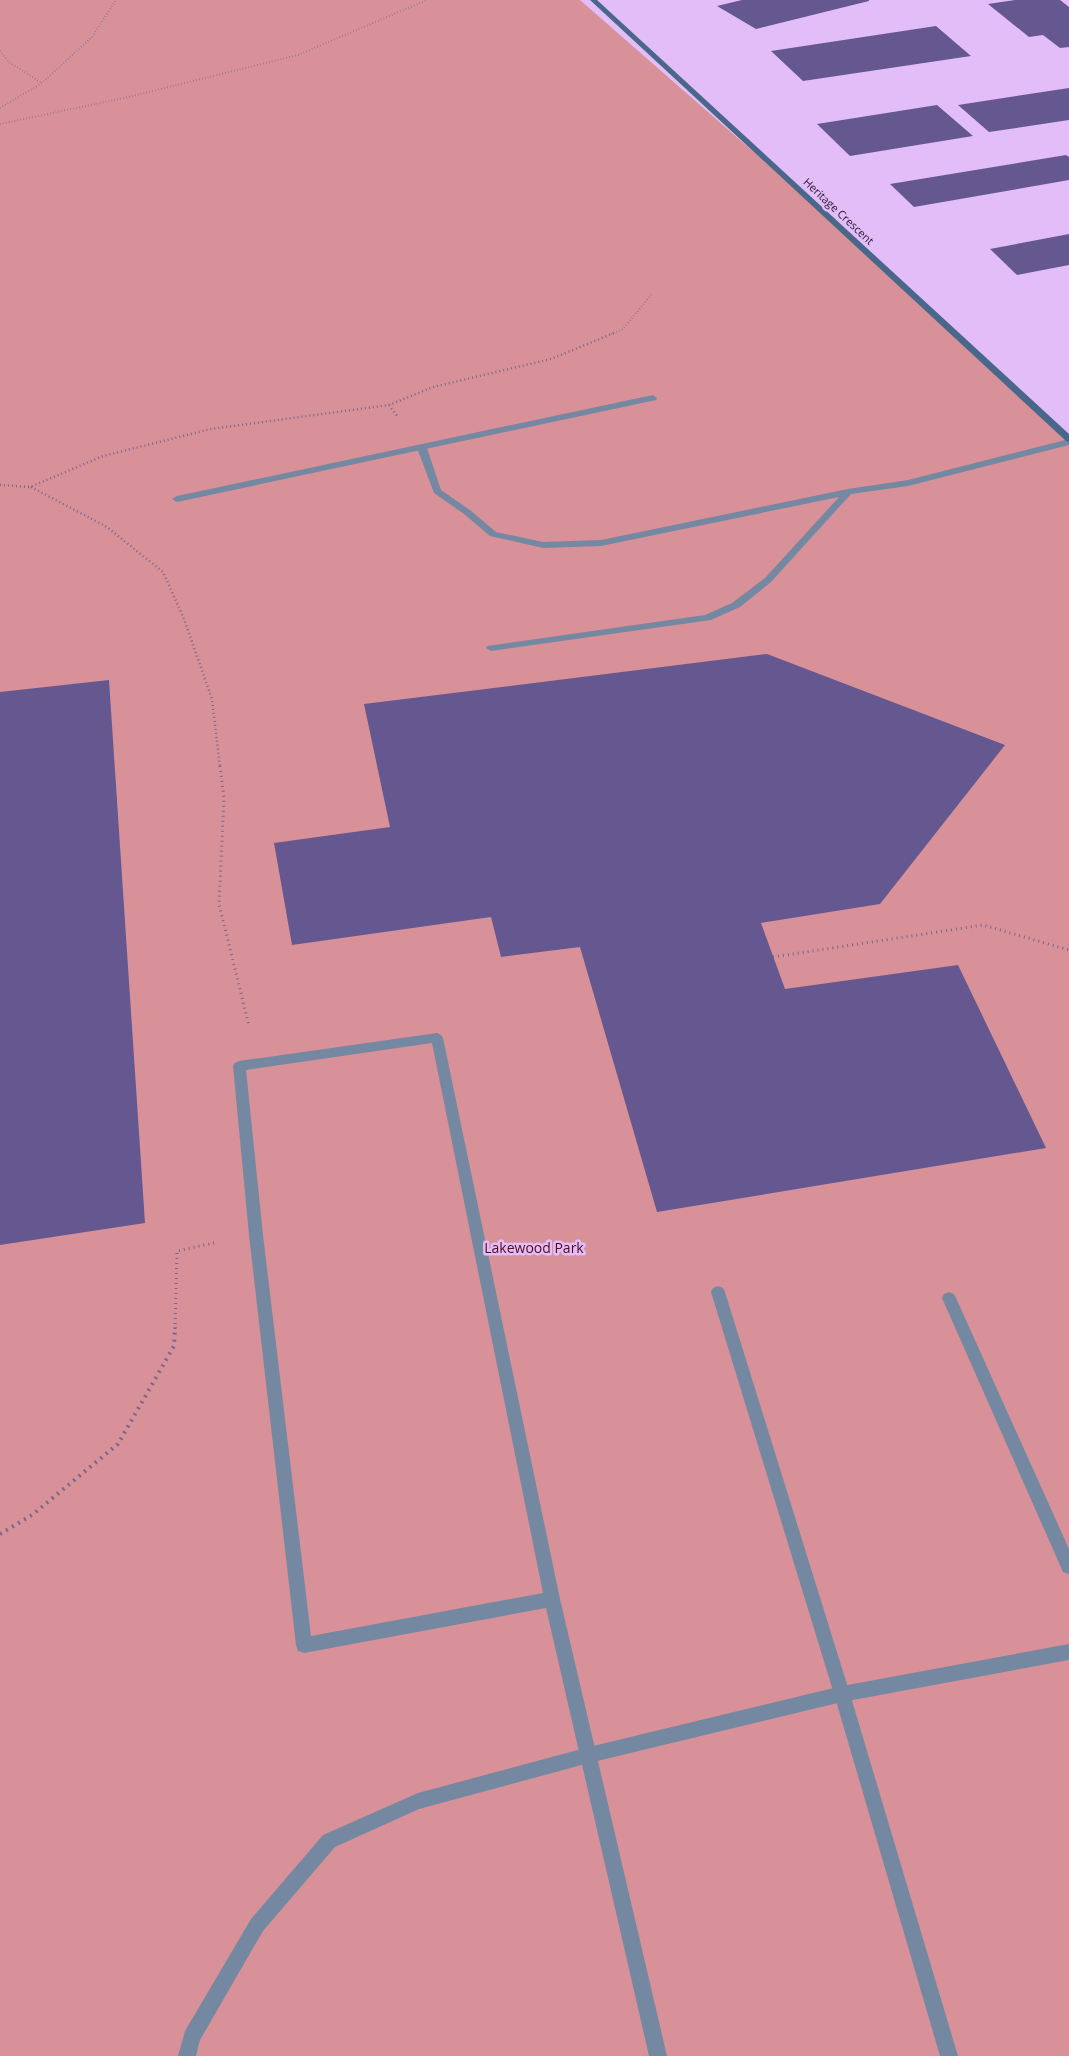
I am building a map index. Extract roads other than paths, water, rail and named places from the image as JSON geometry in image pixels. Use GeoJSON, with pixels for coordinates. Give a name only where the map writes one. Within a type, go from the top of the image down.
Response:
{"type":"FeatureCollection","features":[{"type":"Feature","properties":{"kind":"street","name":"Heritage Crescent"},"geometry":{"type":"LineString","coordinates":[[593,0],[1069,439]]}},
{"type":"Feature","properties":{"kind":"street"},"geometry":{"type":"LineString","coordinates":[[177,500],[653,398]]}},
{"type":"Feature","properties":{"kind":"street"},"geometry":{"type":"LineString","coordinates":[[422,448],[437,491],[467,512],[493,534],[543,545],[600,543],[848,492],[908,483],[1069,442]]}},
{"type":"Feature","properties":{"kind":"street"},"geometry":{"type":"LineString","coordinates":[[491,648],[706,618],[736,605],[768,580],[848,492]]}},
{"type":"Feature","properties":{"kind":"street"},"geometry":{"type":"LineString","coordinates":[[552,1600],[304,1644],[256,1235],[239,1066],[437,1038],[552,1600],[658,2056]]}},
{"type":"Feature","properties":{"kind":"street"},"geometry":{"type":"LineString","coordinates":[[718,1292],[842,1694],[949,2056]]}},
{"type":"Feature","properties":{"kind":"street"},"geometry":{"type":"LineString","coordinates":[[949,1298],[1069,1568]]}},
{"type":"Feature","properties":{"kind":"street"},"geometry":{"type":"LineString","coordinates":[[187,2056],[192,2037],[257,1925],[328,1841],[418,1801],[589,1755],[842,1694],[1069,1652]]}},
{"type":"Feature","properties":{"kind":"park label","name":"Lakewood Park"},"geometry":{"type":"Point","coordinates":[534,1247]}}]}
